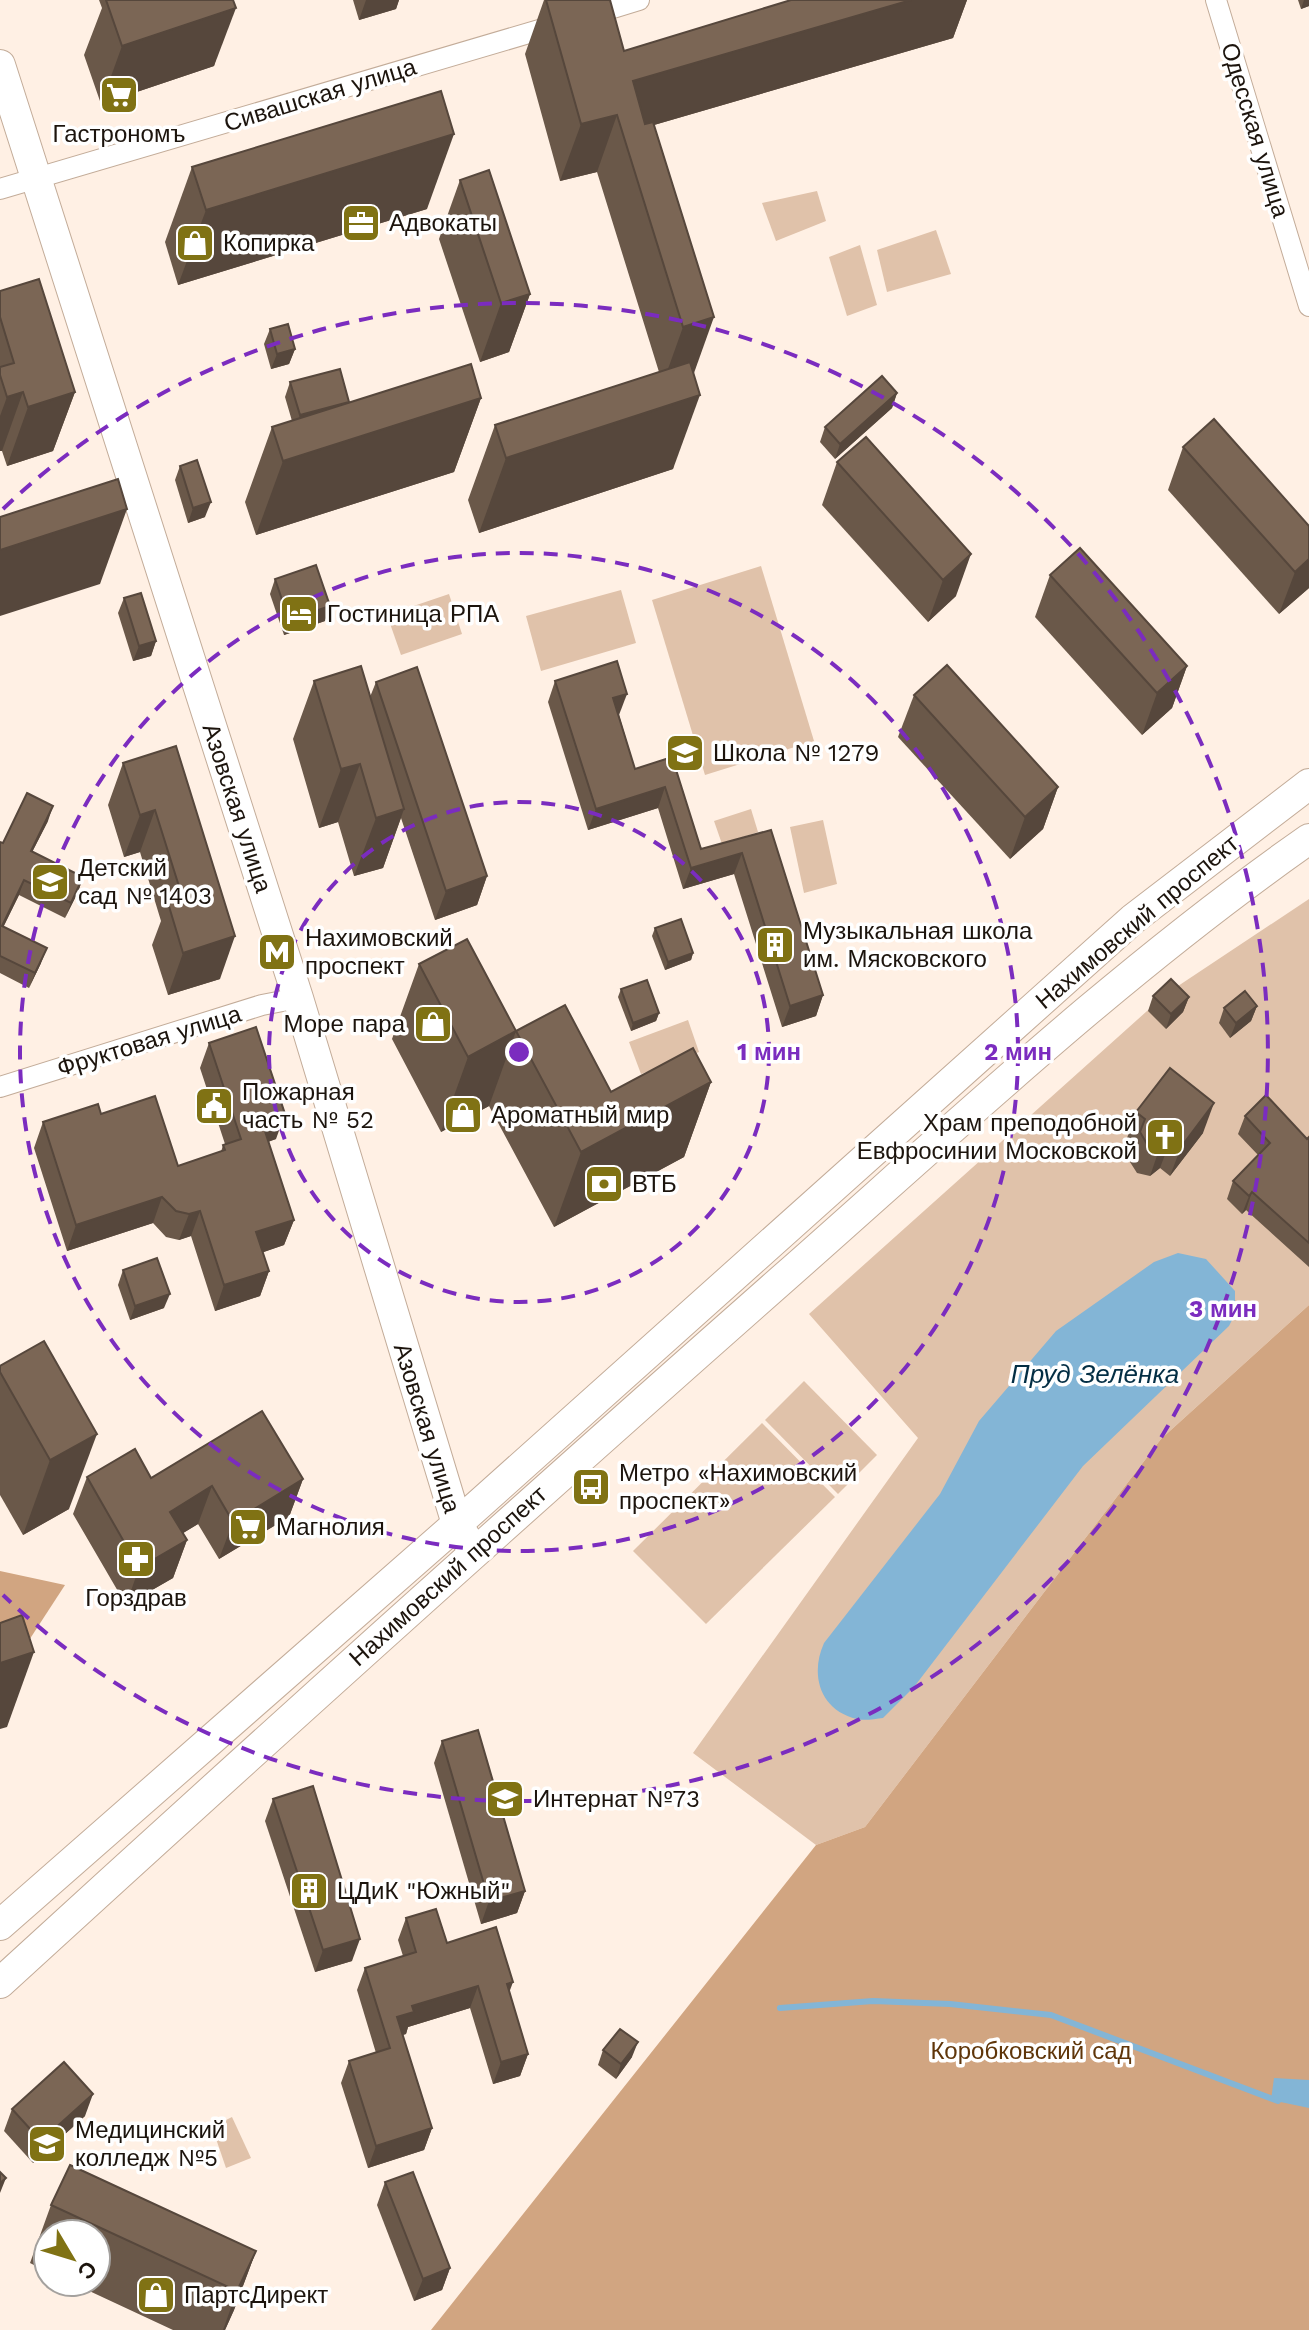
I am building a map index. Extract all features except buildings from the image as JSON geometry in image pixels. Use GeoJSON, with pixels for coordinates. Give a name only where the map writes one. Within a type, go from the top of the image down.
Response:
{"type":"FeatureCollection","features":[{"type":"Feature","properties":{"kind":"main road","name":"Азовская улица"},"geometry":{"type":"LineString","coordinates":[[0,65],[26,149],[39,179],[298,998],[457,1524],[474,1552]]}},
{"type":"Feature","properties":{"kind":"main road","name":"Нахимовский проспект"},"geometry":{"type":"LineString","coordinates":[[0,1925],[457,1524],[1133,919],[1309,784]]}},
{"type":"Feature","properties":{"kind":"main road","name":"Нахимовский проспект"},"geometry":{"type":"LineString","coordinates":[[0,1983],[474,1552],[1051,1042],[1159,950],[1309,839]]}},
{"type":"Feature","properties":{"kind":"street","name":"Сивашская улица"},"geometry":{"type":"LineString","coordinates":[[0,189],[639,0]]}},
{"type":"Feature","properties":{"kind":"street","name":"Одесская улица"},"geometry":{"type":"LineString","coordinates":[[1216,0],[1309,306]]}},
{"type":"Feature","properties":{"kind":"street","name":"Фруктовая улица"},"geometry":{"type":"LineString","coordinates":[[0,1087],[262,1005],[298,998]]}},
{"type":"Feature","properties":{"kind":"shaded area"},"geometry":{"type":"Polygon","coordinates":[[[817,191],[826,221],[776,241],[762,203],[817,191]]]}},
{"type":"Feature","properties":{"kind":"shaded area"},"geometry":{"type":"Polygon","coordinates":[[[936,230],[951,274],[887,292],[877,250],[936,230]]]}},
{"type":"Feature","properties":{"kind":"shaded area"},"geometry":{"type":"Polygon","coordinates":[[[860,245],[877,305],[847,316],[829,257],[860,245]]]}},
{"type":"Feature","properties":{"kind":"shaded area"},"geometry":{"type":"Polygon","coordinates":[[[761,566],[814,741],[705,775],[652,600],[761,566]]]}},
{"type":"Feature","properties":{"kind":"shaded area"},"geometry":{"type":"Polygon","coordinates":[[[621,590],[636,643],[541,671],[526,616],[621,590]]]}},
{"type":"Feature","properties":{"kind":"shaded area"},"geometry":{"type":"Polygon","coordinates":[[[449,594],[462,634],[401,655],[387,615],[449,594]]]}},
{"type":"Feature","properties":{"kind":"shaded area"},"geometry":{"type":"Polygon","coordinates":[[[751,809],[758,832],[722,844],[714,821],[751,809]]]}},
{"type":"Feature","properties":{"kind":"shaded area"},"geometry":{"type":"Polygon","coordinates":[[[823,820],[837,884],[804,893],[790,827],[823,820]]]}},
{"type":"Feature","properties":{"kind":"shaded area"},"geometry":{"type":"Polygon","coordinates":[[[1309,899],[1309,1305],[1161,1439],[865,1827],[816,1845],[693,1753],[918,1438],[809,1314],[1166,994],[1309,899]]]}},
{"type":"Feature","properties":{"kind":"shaded area"},"geometry":{"type":"Polygon","coordinates":[[[688,1020],[699,1052],[641,1074],[629,1042],[688,1020]]]}},
{"type":"Feature","properties":{"kind":"shaded area"},"geometry":{"type":"Polygon","coordinates":[[[804,1381],[877,1455],[838,1494],[765,1420],[804,1381]]]}},
{"type":"Feature","properties":{"kind":"shaded area"},"geometry":{"type":"Polygon","coordinates":[[[762,1423],[835,1497],[706,1624],[633,1551],[762,1423]]]}},
{"type":"Feature","properties":{"kind":"shaded area"},"geometry":{"type":"Polygon","coordinates":[[[232,2117],[251,2158],[226,2168],[212,2127],[232,2117]]]}},
{"type":"Feature","properties":{"kind":"green space","name":"Коробковский сад"},"geometry":{"type":"Polygon","coordinates":[[[1309,1305],[1309,2330],[431,2330],[816,1845],[865,1827],[1161,1439],[1309,1305]]]}},
{"type":"Feature","properties":{"kind":"green space"},"geometry":{"type":"Polygon","coordinates":[[[0,1571],[65,1585],[22,1651],[0,1636],[0,1571]]]}},
{"type":"Feature","properties":{"kind":"water","name":"Пруд Зелёнка"},"geometry":{"type":"Polygon","coordinates":[[[1178,1253],[1206,1259],[1235,1291],[1235,1314],[1229,1326],[1083,1466],[914,1687],[883,1718],[857,1719],[834,1708],[826,1699],[818,1678],[824,1643],[940,1494],[979,1421],[1056,1331],[1154,1262],[1178,1253]]]}},
{"type":"Feature","properties":{"kind":"water"},"geometry":{"type":"Polygon","coordinates":[[[1274,2078],[1309,2080],[1309,2108],[1271,2100],[1274,2078]]]}},
{"type":"Feature","properties":{"kind":"waterway"},"geometry":{"type":"LineString","coordinates":[[780,2008],[873,2001],[950,2004],[1051,2015],[1278,2101]]}},
{"type":"Feature","properties":{"kind":"place","name":"Гастрономъ"},"geometry":{"type":"Point","coordinates":[119,95]}},
{"type":"Feature","properties":{"kind":"place","name":"Адвокаты"},"geometry":{"type":"Point","coordinates":[361,223]}},
{"type":"Feature","properties":{"kind":"place","name":"Копирка"},"geometry":{"type":"Point","coordinates":[195,243]}},
{"type":"Feature","properties":{"kind":"place","name":"Гостиница РПА"},"geometry":{"type":"Point","coordinates":[299,614]}},
{"type":"Feature","properties":{"kind":"place","name":"Школа № 1279"},"geometry":{"type":"Point","coordinates":[685,753]}},
{"type":"Feature","properties":{"kind":"place","name":"Детский сад № 1403"},"geometry":{"type":"Point","coordinates":[50,882]}},
{"type":"Feature","properties":{"kind":"place","name":"Музыкальная школа им. Мясковского"},"geometry":{"type":"Point","coordinates":[775,945]}},
{"type":"Feature","properties":{"kind":"place","name":"Нахимовский проспект"},"geometry":{"type":"Point","coordinates":[277,952]}},
{"type":"Feature","properties":{"kind":"place","name":"Море пара"},"geometry":{"type":"Point","coordinates":[433,1024]}},
{"type":"Feature","properties":{"kind":"place","name":"Пожарная часть № 52"},"geometry":{"type":"Point","coordinates":[214,1106]}},
{"type":"Feature","properties":{"kind":"place","name":"Ароматный мир"},"geometry":{"type":"Point","coordinates":[463,1115]}},
{"type":"Feature","properties":{"kind":"place","name":"Храм преподобной Евфросинии Московской"},"geometry":{"type":"Point","coordinates":[1165,1137]}},
{"type":"Feature","properties":{"kind":"place","name":"ВТБ"},"geometry":{"type":"Point","coordinates":[604,1184]}},
{"type":"Feature","properties":{"kind":"place","name":"Метро «Нахимовский проспект»"},"geometry":{"type":"Point","coordinates":[591,1487]}},
{"type":"Feature","properties":{"kind":"place","name":"Магнолия"},"geometry":{"type":"Point","coordinates":[248,1527]}},
{"type":"Feature","properties":{"kind":"place","name":"Горздрав"},"geometry":{"type":"Point","coordinates":[136,1559]}},
{"type":"Feature","properties":{"kind":"place","name":"Интернат №73"},"geometry":{"type":"Point","coordinates":[505,1799]}},
{"type":"Feature","properties":{"kind":"place","name":"ЦДиК \"Южный\""},"geometry":{"type":"Point","coordinates":[309,1891]}},
{"type":"Feature","properties":{"kind":"place","name":"Медицинский колледж №5"},"geometry":{"type":"Point","coordinates":[47,2144]}},
{"type":"Feature","properties":{"kind":"place","name":"ПартсДирект"},"geometry":{"type":"Point","coordinates":[156,2295]}}]}
